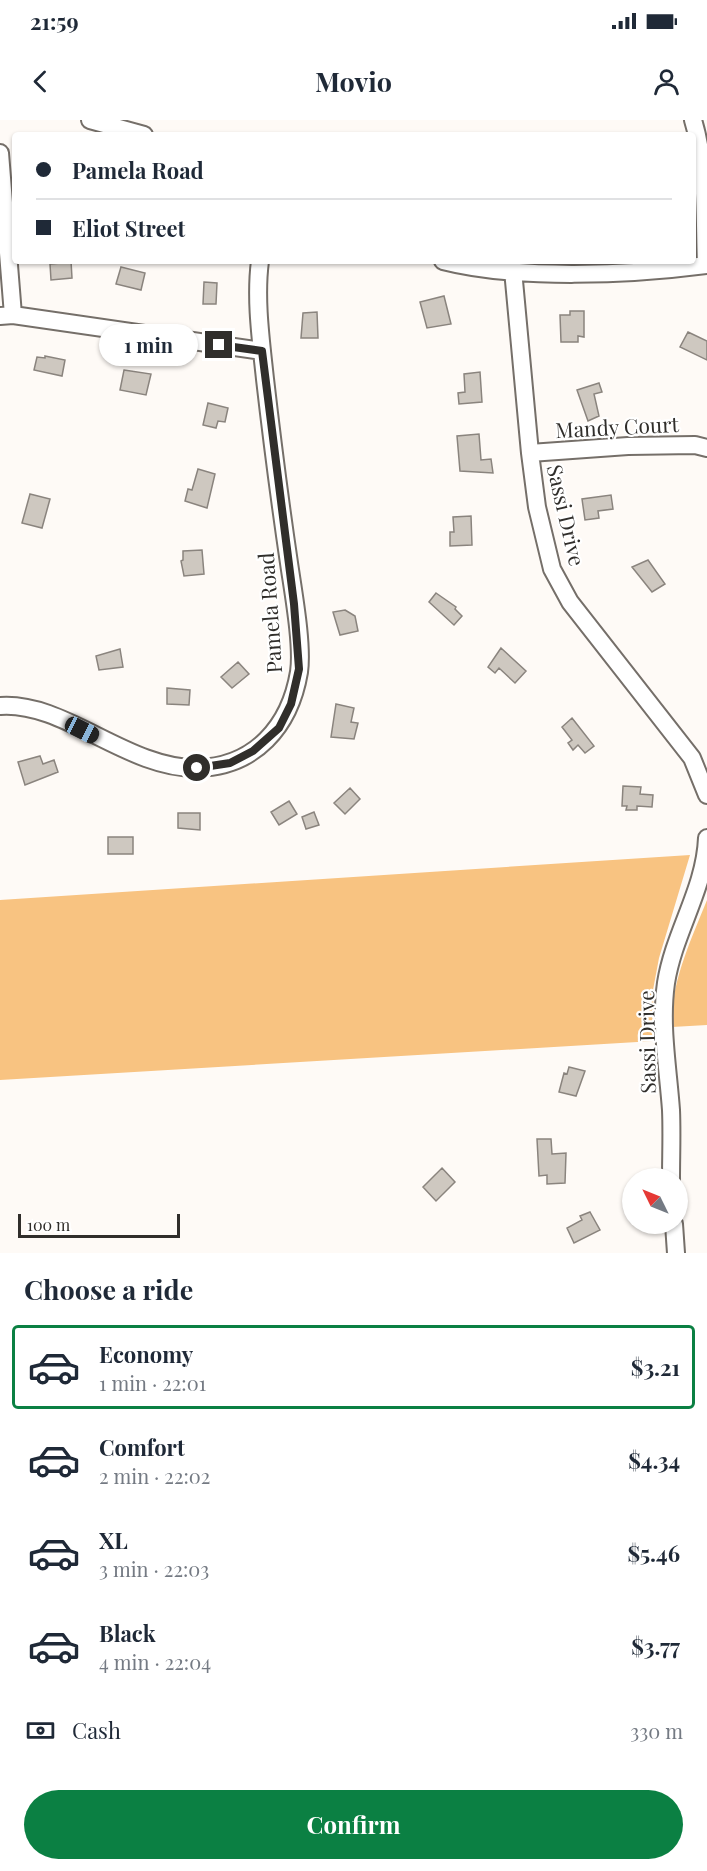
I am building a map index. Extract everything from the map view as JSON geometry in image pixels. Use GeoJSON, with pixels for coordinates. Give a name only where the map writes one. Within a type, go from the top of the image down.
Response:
{"type":"FeatureCollection","features":[{"type":"Feature","properties":{"kind":"street"},"geometry":{"type":"LineString","coordinates":[[90,120],[133,132]]}},
{"type":"Feature","properties":{"kind":"street"},"geometry":{"type":"LineString","coordinates":[[455,264],[471,268],[513,270],[670,270],[706,265],[701,171],[697,133],[693,120]]}},
{"type":"Feature","properties":{"kind":"street"},"geometry":{"type":"LineString","coordinates":[[0,153],[6,315],[262,351]]}},
{"type":"Feature","properties":{"kind":"street","name":"Pamela Road"},"geometry":{"type":"LineString","coordinates":[[0,706],[42,712],[119,749],[167,765],[197,768],[230,763],[253,751],[279,728],[291,704],[299,669],[294,604],[262,351],[260,264]]}},
{"type":"Feature","properties":{"kind":"street","name":"Sassi Drive"},"geometry":{"type":"LineString","coordinates":[[513,270],[537,507],[552,569],[570,602],[692,758],[707,795]]}},
{"type":"Feature","properties":{"kind":"street","name":"Mandy Court"},"geometry":{"type":"LineString","coordinates":[[530,453],[628,446],[695,445],[707,448]]}},
{"type":"Feature","properties":{"kind":"street","name":"Sassi Drive"},"geometry":{"type":"LineString","coordinates":[[671,1168],[671,1110],[665,1060],[666,986],[673,951],[702,872],[707,838]]}},
{"type":"Feature","properties":{"kind":"street"},"geometry":{"type":"LineString","coordinates":[[675,1234],[676,1253]]}},
{"type":"Feature","properties":{"kind":"shaded area"},"geometry":{"type":"Polygon","coordinates":[[[690,855],[659,958],[653,990],[654,1041],[0,1080],[0,900],[690,855]]]}},
{"type":"Feature","properties":{"kind":"shaded area"},"geometry":{"type":"Polygon","coordinates":[[[707,900],[707,1025],[672,1027],[672,1011],[678,978],[707,900]]]}},
{"type":"Feature","properties":{"kind":"building"},"geometry":{"type":"Polygon","coordinates":[[[50,264],[71,264],[72,278],[51,280],[50,264]]]}},
{"type":"Feature","properties":{"kind":"building"},"geometry":{"type":"Polygon","coordinates":[[[121,267],[145,273],[141,290],[116,284],[121,267]]]}},
{"type":"Feature","properties":{"kind":"building"},"geometry":{"type":"Polygon","coordinates":[[[204,282],[217,283],[216,304],[203,304],[204,282]]]}},
{"type":"Feature","properties":{"kind":"building"},"geometry":{"type":"Polygon","coordinates":[[[444,296],[451,324],[427,328],[420,302],[444,296]]]}},
{"type":"Feature","properties":{"kind":"building"},"geometry":{"type":"Polygon","coordinates":[[[570,311],[584,311],[584,337],[578,336],[578,342],[561,342],[560,315],[570,315],[570,311]]]}},
{"type":"Feature","properties":{"kind":"building"},"geometry":{"type":"Polygon","coordinates":[[[317,312],[318,338],[301,338],[303,313],[317,312]]]}},
{"type":"Feature","properties":{"kind":"building"},"geometry":{"type":"Polygon","coordinates":[[[688,332],[707,341],[707,360],[680,347],[688,332]]]}},
{"type":"Feature","properties":{"kind":"building"},"geometry":{"type":"Polygon","coordinates":[[[45,356],[65,360],[62,376],[34,370],[37,357],[45,358],[45,356]]]}},
{"type":"Feature","properties":{"kind":"building"},"geometry":{"type":"Polygon","coordinates":[[[124,370],[151,374],[146,395],[120,390],[124,370]]]}},
{"type":"Feature","properties":{"kind":"building"},"geometry":{"type":"Polygon","coordinates":[[[480,372],[482,402],[459,404],[458,393],[465,392],[464,374],[480,372]]]}},
{"type":"Feature","properties":{"kind":"building"},"geometry":{"type":"Polygon","coordinates":[[[599,383],[602,392],[594,394],[599,416],[588,421],[577,390],[599,383]]]}},
{"type":"Feature","properties":{"kind":"building"},"geometry":{"type":"Polygon","coordinates":[[[208,403],[228,408],[225,422],[218,421],[216,428],[203,425],[208,403]]]}},
{"type":"Feature","properties":{"kind":"building"},"geometry":{"type":"Polygon","coordinates":[[[479,434],[481,460],[491,459],[493,473],[460,471],[457,436],[479,434]]]}},
{"type":"Feature","properties":{"kind":"building"},"geometry":{"type":"Polygon","coordinates":[[[198,469],[215,474],[207,508],[185,501],[188,489],[192,490],[198,469]]]}},
{"type":"Feature","properties":{"kind":"building"},"geometry":{"type":"Polygon","coordinates":[[[30,494],[50,499],[42,528],[22,523],[30,494]]]}},
{"type":"Feature","properties":{"kind":"building"},"geometry":{"type":"Polygon","coordinates":[[[611,495],[613,509],[598,511],[599,518],[585,520],[582,499],[611,495]]]}},
{"type":"Feature","properties":{"kind":"building"},"geometry":{"type":"Polygon","coordinates":[[[471,516],[472,545],[450,546],[450,532],[454,532],[453,517],[471,516]]]}},
{"type":"Feature","properties":{"kind":"building"},"geometry":{"type":"Polygon","coordinates":[[[202,550],[204,574],[184,576],[181,561],[183,551],[202,550]]]}},
{"type":"Feature","properties":{"kind":"building"},"geometry":{"type":"Polygon","coordinates":[[[648,560],[665,584],[652,592],[632,567],[648,560]]]}},
{"type":"Feature","properties":{"kind":"building"},"geometry":{"type":"Polygon","coordinates":[[[436,593],[456,607],[455,609],[462,616],[454,625],[429,602],[436,593]]]}},
{"type":"Feature","properties":{"kind":"building"},"geometry":{"type":"Polygon","coordinates":[[[345,610],[355,616],[358,631],[340,635],[333,612],[345,610]]]}},
{"type":"Feature","properties":{"kind":"building"},"geometry":{"type":"Polygon","coordinates":[[[501,648],[526,671],[515,683],[499,668],[495,673],[488,667],[501,648]]]}},
{"type":"Feature","properties":{"kind":"building"},"geometry":{"type":"Polygon","coordinates":[[[120,649],[123,667],[99,670],[96,656],[120,649]]]}},
{"type":"Feature","properties":{"kind":"building"},"geometry":{"type":"Polygon","coordinates":[[[238,662],[249,674],[232,688],[221,677],[238,662]]]}},
{"type":"Feature","properties":{"kind":"building"},"geometry":{"type":"Polygon","coordinates":[[[167,688],[190,690],[189,705],[167,704],[167,688]]]}},
{"type":"Feature","properties":{"kind":"building"},"geometry":{"type":"Polygon","coordinates":[[[336,704],[354,708],[351,722],[358,723],[354,739],[331,737],[336,704]]]}},
{"type":"Feature","properties":{"kind":"building"},"geometry":{"type":"Polygon","coordinates":[[[572,718],[594,746],[585,753],[578,745],[573,750],[568,743],[572,740],[562,727],[572,718]]]}},
{"type":"Feature","properties":{"kind":"building"},"geometry":{"type":"Polygon","coordinates":[[[40,756],[43,764],[54,760],[58,772],[25,785],[18,762],[40,756]]]}},
{"type":"Feature","properties":{"kind":"building"},"geometry":{"type":"Polygon","coordinates":[[[623,786],[641,787],[640,794],[653,795],[652,807],[637,806],[637,810],[626,810],[627,806],[622,806],[623,786]]]}},
{"type":"Feature","properties":{"kind":"building"},"geometry":{"type":"Polygon","coordinates":[[[350,788],[360,799],[345,814],[334,803],[350,788]]]}},
{"type":"Feature","properties":{"kind":"building"},"geometry":{"type":"Polygon","coordinates":[[[289,801],[297,814],[279,825],[271,812],[289,801]]]}},
{"type":"Feature","properties":{"kind":"building"},"geometry":{"type":"Polygon","coordinates":[[[314,812],[319,825],[306,829],[302,817],[314,812]]]}},
{"type":"Feature","properties":{"kind":"building"},"geometry":{"type":"Polygon","coordinates":[[[178,813],[200,813],[200,830],[178,828],[178,813]]]}},
{"type":"Feature","properties":{"kind":"building"},"geometry":{"type":"Polygon","coordinates":[[[108,837],[133,837],[133,854],[108,854],[108,837]]]}},
{"type":"Feature","properties":{"kind":"building"},"geometry":{"type":"Polygon","coordinates":[[[569,1067],[585,1071],[576,1096],[559,1092],[564,1073],[567,1074],[569,1067]]]}},
{"type":"Feature","properties":{"kind":"building"},"geometry":{"type":"Polygon","coordinates":[[[537,1139],[551,1139],[552,1154],[566,1153],[565,1183],[547,1184],[547,1175],[539,1176],[537,1139]]]}},
{"type":"Feature","properties":{"kind":"building"},"geometry":{"type":"Polygon","coordinates":[[[442,1168],[455,1182],[436,1201],[423,1187],[442,1168]]]}},
{"type":"Feature","properties":{"kind":"building"},"geometry":{"type":"Polygon","coordinates":[[[590,1212],[600,1230],[574,1243],[567,1228],[582,1220],[580,1216],[590,1212]]]}},
{"type":"Feature","properties":{"kind":"route"},"geometry":{"type":"LineString","coordinates":[[197,768],[230,763],[253,751],[279,728],[291,704],[299,669],[294,604],[262,351],[219,345]]}}]}
